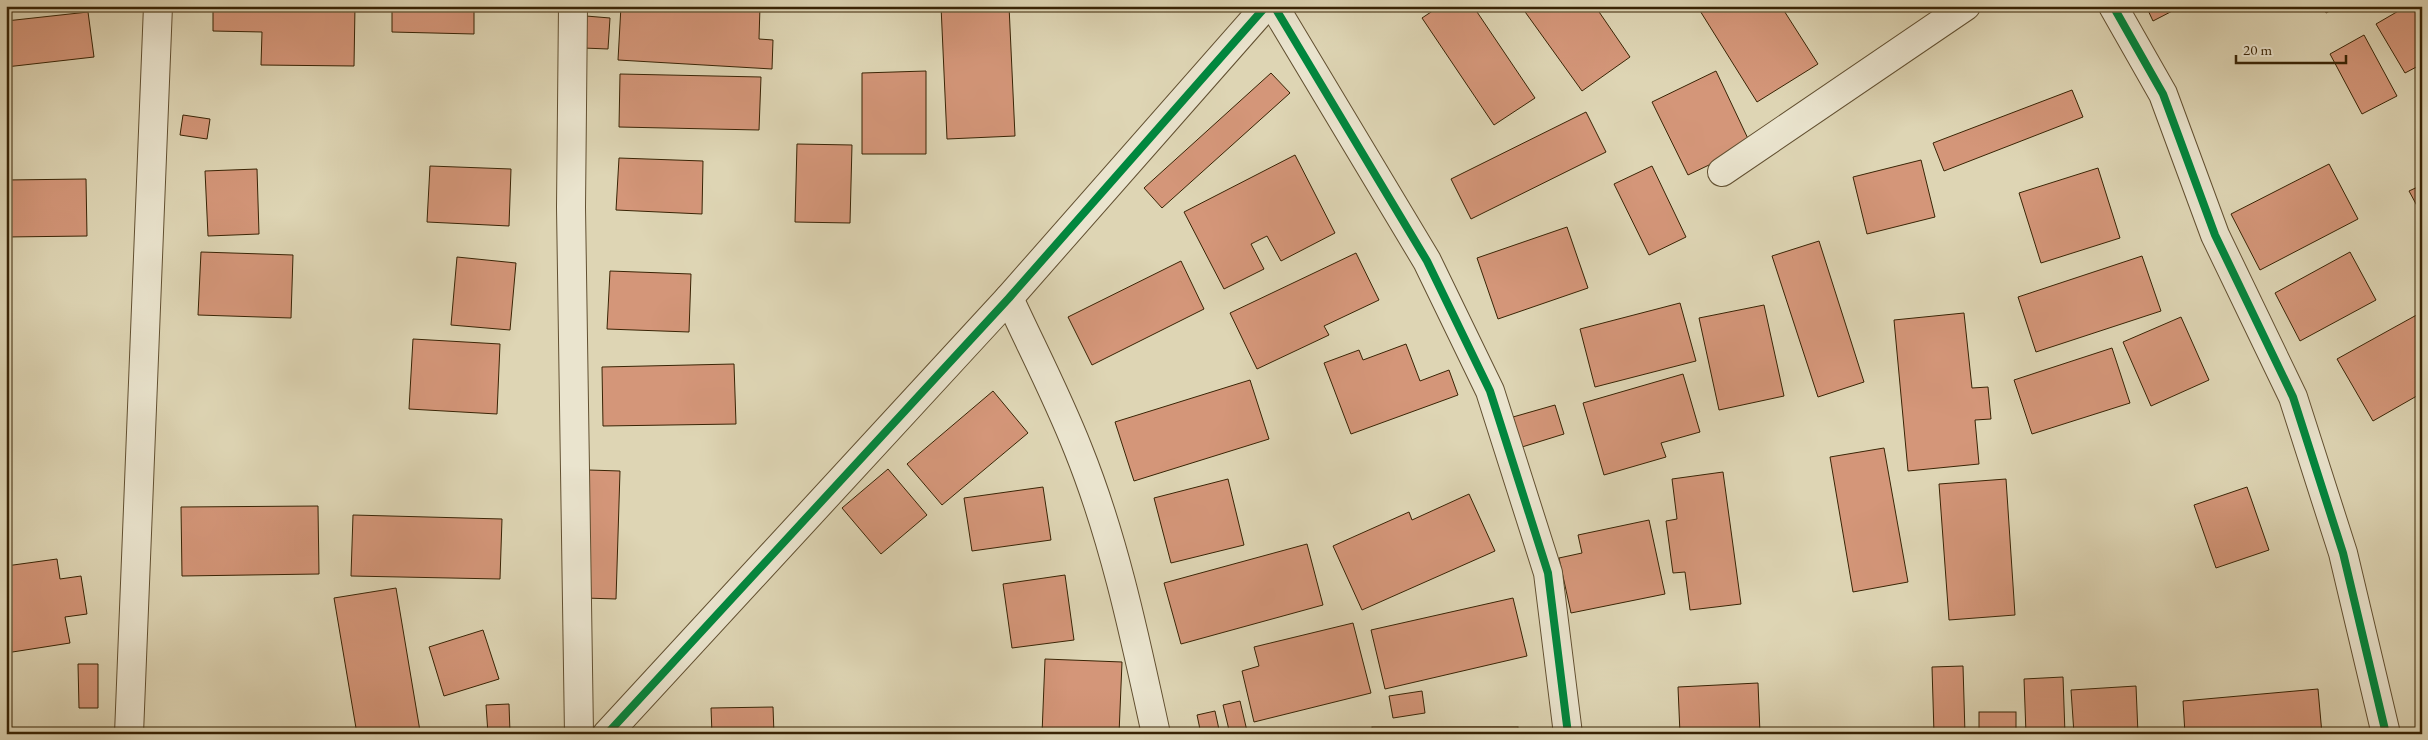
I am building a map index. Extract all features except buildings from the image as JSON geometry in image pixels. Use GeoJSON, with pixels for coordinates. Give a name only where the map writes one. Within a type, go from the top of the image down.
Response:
{"type":"FeatureCollection","features":[{"type":"Feature","properties":{"kind":"street"},"geometry":{"type":"LineString","coordinates":[[129,734],[158,6]]}},
{"type":"Feature","properties":{"kind":"street"},"geometry":{"type":"LineString","coordinates":[[573,6],[571,207],[579,734]]}},
{"type":"Feature","properties":{"kind":"street"},"geometry":{"type":"LineString","coordinates":[[607,734],[1009,298],[1266,6]]}},
{"type":"Feature","properties":{"kind":"street"},"geometry":{"type":"LineString","coordinates":[[1274,6],[1428,261],[1490,391],[1548,573],[1568,734]]}},
{"type":"Feature","properties":{"kind":"street"},"geometry":{"type":"LineString","coordinates":[[1722,172],[1966,6]]}},
{"type":"Feature","properties":{"kind":"street"},"geometry":{"type":"LineString","coordinates":[[2113,6],[2163,94],[2216,234],[2294,397],[2343,552],[2386,734]]}},
{"type":"Feature","properties":{"kind":"street"},"geometry":{"type":"LineString","coordinates":[[1009,298],[1078,450],[1097,504],[1128,607],[1156,734]]}},
{"type":"Feature","properties":{"kind":"cycle path"},"geometry":{"type":"LineString","coordinates":[[607,734],[1009,298],[1266,6]]}},
{"type":"Feature","properties":{"kind":"cycle path"},"geometry":{"type":"LineString","coordinates":[[1274,6],[1427,261],[1490,391],[1548,573],[1568,734]]}},
{"type":"Feature","properties":{"kind":"cycle path"},"geometry":{"type":"LineString","coordinates":[[2113,6],[2163,94],[2215,235],[2293,397],[2343,553],[2386,734]]}}]}
